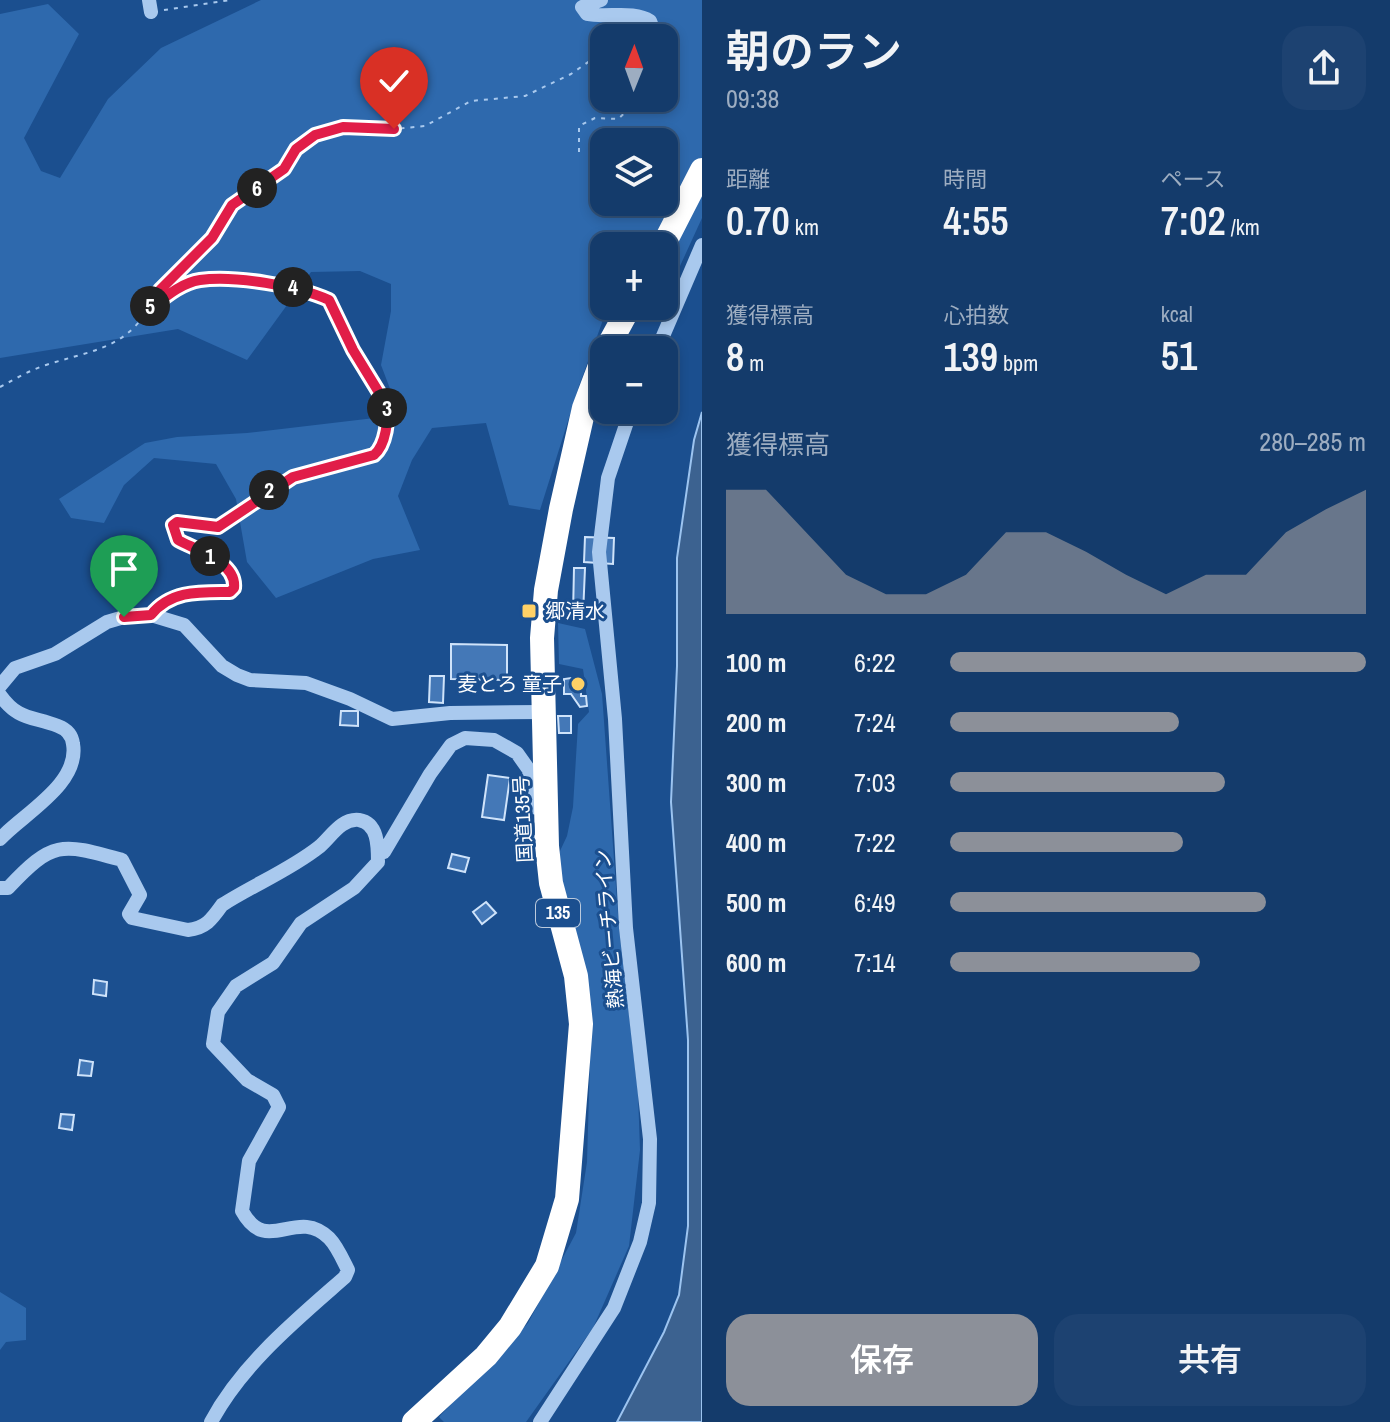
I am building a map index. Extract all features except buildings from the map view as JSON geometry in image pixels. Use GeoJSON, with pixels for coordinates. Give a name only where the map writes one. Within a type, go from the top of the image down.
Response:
{"type":"FeatureCollection","features":[{"type":"Feature","properties":{"kind":"highway"},"geometry":{"type":"LineString","coordinates":[[670,232],[702,170]]}},
{"type":"Feature","properties":{"kind":"highway","name":"国道135号"},"geometry":{"type":"LineString","coordinates":[[414,1422],[486,1356],[510,1327],[547,1266],[563,1217],[577,1104],[581,1024],[576,976],[551,883],[542,712],[546,590],[590,388]]}},
{"type":"Feature","properties":{"kind":"street"},"geometry":{"type":"LineString","coordinates":[[601,0],[582,7],[587,14],[596,16],[643,16],[650,24]]}},
{"type":"Feature","properties":{"kind":"street"},"geometry":{"type":"LineString","coordinates":[[696,279],[702,245]]}},
{"type":"Feature","properties":{"kind":"street"},"geometry":{"type":"LineString","coordinates":[[665,336],[702,265]]}},
{"type":"Feature","properties":{"kind":"street","name":"熱海ビーチライン"},"geometry":{"type":"LineString","coordinates":[[540,1422],[614,1308],[640,1242],[649,1203],[650,1139],[626,928],[615,719],[599,552],[608,478],[626,424]]}},
{"type":"Feature","properties":{"kind":"street"},"geometry":{"type":"LineString","coordinates":[[0,686],[15,668],[55,654],[107,622],[151,615],[184,625],[222,666],[237,675],[250,680],[306,683],[392,719],[450,713],[542,712]]}},
{"type":"Feature","properties":{"kind":"street"},"geometry":{"type":"LineString","coordinates":[[0,695],[17,714],[64,729],[71,736],[74,747],[73,758],[59,785],[0,839]]}},
{"type":"Feature","properties":{"kind":"street"},"geometry":{"type":"LineString","coordinates":[[378,853],[384,852],[398,824],[451,745],[465,738],[494,740],[517,753],[529,770],[533,807],[545,810]]}},
{"type":"Feature","properties":{"kind":"street"},"geometry":{"type":"LineString","coordinates":[[0,888],[8,888],[43,855],[59,848],[79,848],[122,860],[140,895],[131,905],[129,914],[132,918],[188,930],[204,927],[222,905],[318,848],[350,820],[369,824],[375,832],[378,862],[354,888],[301,923],[273,963],[242,982],[218,1012],[213,1044],[247,1080],[273,1095],[279,1107],[249,1161],[242,1211],[257,1231],[264,1233],[300,1226],[326,1235],[348,1270],[345,1277],[302,1315],[236,1382],[211,1422]]}},
{"type":"Feature","properties":{"kind":"path"},"geometry":{"type":"LineString","coordinates":[[150,6],[230,0]]}},
{"type":"Feature","properties":{"kind":"path"},"geometry":{"type":"LineString","coordinates":[[0,387],[47,365],[107,348],[136,327],[160,290],[212,238],[232,205],[284,169],[296,149],[315,135],[343,127],[394,129],[425,126],[471,101],[525,96],[571,74],[590,61]]}},
{"type":"Feature","properties":{"kind":"path"},"geometry":{"type":"LineString","coordinates":[[579,152],[579,126],[595,118],[618,119],[626,112]]}},
{"type":"Feature","properties":{"kind":"path"},"geometry":{"type":"LineString","coordinates":[[147,311],[178,288],[199,280],[279,284],[313,293],[332,304],[353,350],[382,395],[388,414],[382,445],[374,455],[293,477],[218,527],[185,522],[173,525],[178,540],[207,553],[229,572],[235,582],[234,588],[230,592],[186,592],[159,606],[151,615]]}},
{"type":"Feature","properties":{"kind":"shaded area"},"geometry":{"type":"Polygon","coordinates":[[[261,0],[702,0],[702,218],[678,270],[678,232],[590,232],[590,320],[603,320],[597,336],[590,336],[590,356],[540,510],[509,505],[486,423],[432,428],[412,460],[398,496],[420,550],[373,559],[276,598],[247,562],[236,499],[216,464],[154,458],[124,485],[104,523],[71,518],[59,499],[145,443],[177,437],[247,433],[400,415],[381,365],[391,311],[391,284],[360,271],[311,272],[247,360],[178,329],[0,358],[0,14],[48,4],[79,34],[24,138],[41,171],[60,178],[108,99],[161,48],[261,0]]]}},
{"type":"Feature","properties":{"kind":"shaded area"},"geometry":{"type":"Polygon","coordinates":[[[702,412],[702,1422],[617,1422],[664,1332],[679,1295],[688,1226],[688,1040],[671,802],[677,666],[677,558],[694,440],[702,412]]]}},
{"type":"Feature","properties":{"kind":"shaded area"},"geometry":{"type":"Polygon","coordinates":[[[558,623],[585,629],[602,694],[619,928],[638,1093],[640,1150],[629,1246],[593,1328],[526,1422],[444,1422],[439,1417],[528,1323],[576,1233],[587,1162],[591,1025],[560,891],[560,851],[567,836],[573,807],[578,724],[589,712],[583,669],[559,664],[558,623]]]}},
{"type":"Feature","properties":{"kind":"shaded area"},"geometry":{"type":"Polygon","coordinates":[[[0,1292],[26,1308],[26,1340],[6,1342],[0,1350],[0,1292]]]}},
{"type":"Feature","properties":{"kind":"place","name":"郷清水"},"geometry":{"type":"Point","coordinates":[529,611]}},
{"type":"Feature","properties":{"kind":"place","name":"麦とろ 童子"},"geometry":{"type":"Point","coordinates":[578,684]}},
{"type":"Feature","properties":{"kind":"route"},"geometry":{"type":"LineString","coordinates":[[124,617],[151,615],[159,606],[186,592],[230,592],[234,588],[235,582],[229,572],[207,553],[178,540],[173,525],[177,522],[218,527],[293,477],[379,451],[388,414],[386,404],[353,350],[329,300],[279,284],[199,280],[178,288],[147,311],[160,290],[212,238],[232,205],[284,169],[296,149],[327,130],[343,127],[394,129]]}}]}
